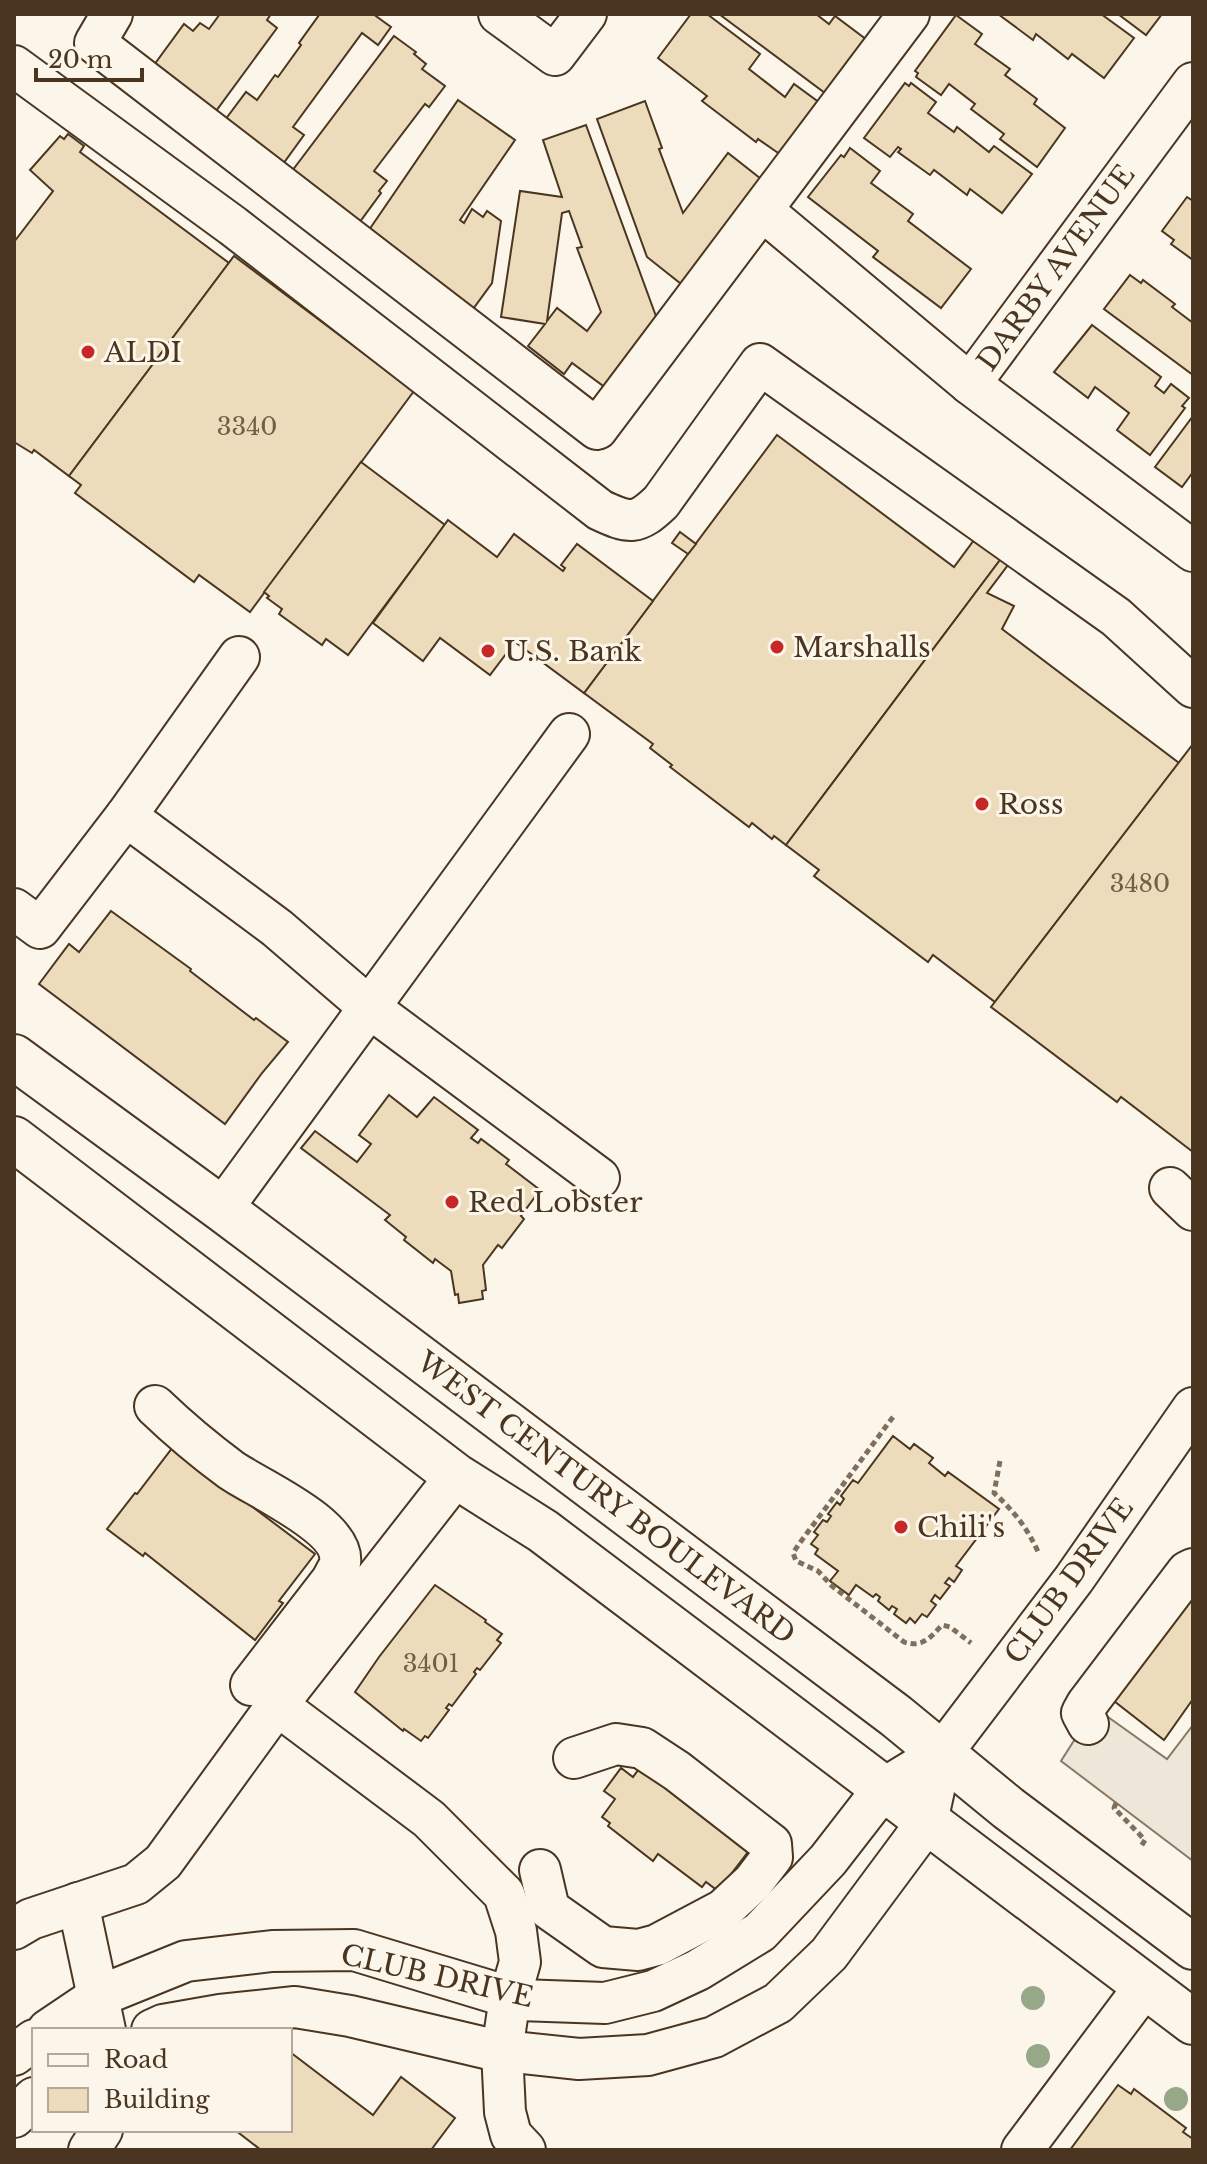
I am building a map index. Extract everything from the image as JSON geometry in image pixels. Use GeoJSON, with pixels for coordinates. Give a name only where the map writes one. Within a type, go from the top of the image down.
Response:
{"type":"FeatureCollection","features":[{"type":"Feature","properties":{"kind":"main road","name":"WEST CENTURY BOULEVARD"},"geometry":{"type":"LineString","coordinates":[[14,1057],[222,1209],[942,1753],[1008,1808],[1193,1947]]}},
{"type":"Feature","properties":{"kind":"main road"},"geometry":{"type":"LineString","coordinates":[[14,1139],[456,1476],[543,1531],[1193,2022]]}},
{"type":"Feature","properties":{"kind":"street"},"geometry":{"type":"LineString","coordinates":[[499,14],[555,55],[586,14]]}},
{"type":"Feature","properties":{"kind":"street"},"geometry":{"type":"LineString","coordinates":[[104,28],[597,429],[909,14]]}},
{"type":"Feature","properties":{"kind":"street"},"geometry":{"type":"LineString","coordinates":[[14,66],[233,226],[600,510],[623,521],[645,517],[661,502],[760,364],[1116,617],[1193,687]]}},
{"type":"Feature","properties":{"kind":"street","name":"DARBY AVENUE"},"geometry":{"type":"LineString","coordinates":[[1186,532],[970,384],[1193,83]]}},
{"type":"Feature","properties":{"kind":"street"},"geometry":{"type":"LineString","coordinates":[[762,210],[970,384]]}},
{"type":"Feature","properties":{"kind":"street"},"geometry":{"type":"LineString","coordinates":[[14,909],[40,928],[126,816],[239,657]]}},
{"type":"Feature","properties":{"kind":"street"},"geometry":{"type":"LineString","coordinates":[[222,1209],[569,734]]}},
{"type":"Feature","properties":{"kind":"street"},"geometry":{"type":"LineString","coordinates":[[126,816],[277,928],[370,1008],[599,1178]]}},
{"type":"Feature","properties":{"kind":"street"},"geometry":{"type":"LineString","coordinates":[[14,1929],[31,1919],[136,1884],[163,1862],[340,1564],[338,1552],[328,1535],[312,1519],[234,1472],[187,1436],[155,1406]]}},
{"type":"Feature","properties":{"kind":"street","name":"CLUB DRIVE"},"geometry":{"type":"LineString","coordinates":[[54,2028],[101,2013],[186,1961],[272,1951],[354,1950],[519,2000],[605,2003],[653,1991],[698,1970],[760,1932],[828,1860],[883,1789],[942,1753],[1074,1579],[1179,1460],[1193,1408]]}},
{"type":"Feature","properties":{"kind":"street"},"geometry":{"type":"LineString","coordinates":[[264,1695],[456,1476]]}},
{"type":"Feature","properties":{"kind":"street"},"geometry":{"type":"LineString","coordinates":[[1088,1724],[1082,1713],[1087,1704],[1187,1572],[1193,1569]]}},
{"type":"Feature","properties":{"kind":"street"},"geometry":{"type":"LineString","coordinates":[[264,1695],[429,1819],[504,1894],[516,1931],[520,1962],[510,1997],[502,2051],[505,2112],[511,2135],[525,2150]]}},
{"type":"Feature","properties":{"kind":"street"},"geometry":{"type":"LineString","coordinates":[[540,1870],[549,1909],[603,1947],[638,1950],[657,1945],[723,1910],[753,1882],[772,1857],[771,1844],[677,1771],[642,1748],[616,1744],[574,1758]]}},
{"type":"Feature","properties":{"kind":"street","name":"CLUB DRIVE"},"geometry":{"type":"LineString","coordinates":[[156,2028],[220,2015],[295,2007],[350,2016],[502,2051],[579,2059],[648,2055],[714,2037],[778,2003],[829,1954],[927,1822],[942,1753]]}},
{"type":"Feature","properties":{"kind":"street"},"geometry":{"type":"LineString","coordinates":[[78,1903],[101,2013]]}},
{"type":"Feature","properties":{"kind":"street"},"geometry":{"type":"LineString","coordinates":[[1022,2150],[1145,1986]]}},
{"type":"Feature","properties":{"kind":"street"},"geometry":{"type":"LineString","coordinates":[[14,2055],[32,2042]]}},
{"type":"Feature","properties":{"kind":"street"},"geometry":{"type":"LineString","coordinates":[[14,2117],[32,2100]]}},
{"type":"Feature","properties":{"kind":"street"},"geometry":{"type":"LineString","coordinates":[[89,2150],[101,2132]]}},
{"type":"Feature","properties":{"kind":"path"},"geometry":{"type":"LineString","coordinates":[[893,1417],[793,1553],[796,1561],[818,1571],[832,1586],[904,1642],[919,1644],[929,1639],[942,1625],[950,1627],[971,1643]]}},
{"type":"Feature","properties":{"kind":"path"},"geometry":{"type":"LineString","coordinates":[[1000,1461],[994,1493],[1020,1519],[1039,1554]]}},
{"type":"Feature","properties":{"kind":"path"},"geometry":{"type":"LineString","coordinates":[[1116,1803],[1114,1808],[1145,1840],[1140,1848]]}},
{"type":"Feature","properties":{"kind":"shaded area"},"geometry":{"type":"Polygon","coordinates":[[[1108,1717],[1167,1759],[1193,1725],[1193,1861],[1061,1761],[1075,1739],[1108,1717]]]}},
{"type":"Feature","properties":{"kind":"building"},"geometry":{"type":"Polygon","coordinates":[[[220,14],[271,14],[267,20],[277,28],[216,111],[154,65],[184,24],[193,31],[200,23],[209,29],[220,14]]]}},
{"type":"Feature","properties":{"kind":"building"},"geometry":{"type":"Polygon","coordinates":[[[318,14],[373,14],[391,27],[378,45],[362,33],[293,127],[304,135],[283,164],[225,120],[246,92],[257,100],[275,75],[278,77],[318,14]]]}},
{"type":"Feature","properties":{"kind":"building"},"geometry":{"type":"Polygon","coordinates":[[[691,14],[707,14],[760,54],[749,69],[785,97],[794,84],[820,103],[781,155],[758,139],[756,142],[702,101],[707,96],[658,58],[691,14]]]}},
{"type":"Feature","properties":{"kind":"building"},"geometry":{"type":"Polygon","coordinates":[[[719,14],[816,14],[829,24],[835,16],[867,40],[829,96],[719,14]]]}},
{"type":"Feature","properties":{"kind":"building"},"geometry":{"type":"Polygon","coordinates":[[[998,14],[1101,14],[1134,38],[1104,78],[1072,54],[1068,59],[1036,34],[1033,40],[998,14]]]}},
{"type":"Feature","properties":{"kind":"building"},"geometry":{"type":"Polygon","coordinates":[[[1118,14],[1162,14],[1146,35],[1118,14]]]}},
{"type":"Feature","properties":{"kind":"building"},"geometry":{"type":"Polygon","coordinates":[[[956,15],[982,34],[975,44],[1010,69],[1005,75],[1037,99],[1034,104],[1065,128],[1037,167],[1000,139],[1004,134],[971,109],[975,104],[949,84],[941,95],[916,77],[918,73],[915,71],[956,15]]]}},
{"type":"Feature","properties":{"kind":"building"},"geometry":{"type":"Polygon","coordinates":[[[394,36],[416,52],[414,54],[426,64],[422,69],[445,86],[429,107],[425,104],[374,171],[387,181],[359,223],[292,171],[394,36]]]}},
{"type":"Feature","properties":{"kind":"building"},"geometry":{"type":"Polygon","coordinates":[[[905,83],[909,86],[911,83],[936,102],[928,113],[954,132],[957,127],[989,152],[994,146],[1032,174],[1002,213],[970,189],[967,195],[934,170],[930,175],[898,152],[901,149],[898,147],[890,157],[864,138],[905,83]]]}},
{"type":"Feature","properties":{"kind":"building"},"geometry":{"type":"Polygon","coordinates":[[[458,100],[515,140],[460,220],[464,223],[472,209],[483,217],[487,211],[501,221],[492,283],[473,309],[369,230],[458,100]]]}},
{"type":"Feature","properties":{"kind":"building"},"geometry":{"type":"Polygon","coordinates":[[[645,101],[683,213],[728,153],[765,182],[685,287],[647,257],[597,119],[645,101]]]}},
{"type":"Feature","properties":{"kind":"building"},"geometry":{"type":"Polygon","coordinates":[[[586,125],[657,319],[606,388],[572,363],[564,374],[528,346],[545,324],[501,317],[520,191],[562,197],[543,140],[586,125]],[[569,211],[562,213],[547,321],[557,308],[587,331],[601,312],[577,248],[582,247],[569,211]]]}},
{"type":"Feature","properties":{"kind":"building","name":"ALDI"},"geometry":{"type":"Polygon","coordinates":[[[68,134],[84,146],[80,152],[229,263],[69,476],[34,450],[32,453],[14,442],[14,242],[53,191],[30,170],[60,136],[64,139],[68,134]]]}},
{"type":"Feature","properties":{"kind":"building"},"geometry":{"type":"Polygon","coordinates":[[[850,148],[880,171],[871,183],[913,214],[908,221],[971,269],[941,308],[873,257],[878,251],[808,197],[850,148]]]}},
{"type":"Feature","properties":{"kind":"building"},"geometry":{"type":"Polygon","coordinates":[[[1187,197],[1193,201],[1193,260],[1171,244],[1174,240],[1162,231],[1187,197]]]}},
{"type":"Feature","properties":{"kind":"building"},"geometry":{"type":"Polygon","coordinates":[[[234,256],[414,391],[250,612],[199,575],[194,582],[75,493],[81,485],[69,476],[234,256]]]}},
{"type":"Feature","properties":{"kind":"building"},"geometry":{"type":"Polygon","coordinates":[[[1130,275],[1141,283],[1143,280],[1175,304],[1172,307],[1193,323],[1193,375],[1104,309],[1130,275]]]}},
{"type":"Feature","properties":{"kind":"building"},"geometry":{"type":"Polygon","coordinates":[[[1092,325],[1161,377],[1155,386],[1164,393],[1171,384],[1189,398],[1150,455],[1117,430],[1129,413],[1095,387],[1088,398],[1054,372],[1092,325]]]}},
{"type":"Feature","properties":{"kind":"building"},"geometry":{"type":"Polygon","coordinates":[[[1193,416],[1193,472],[1182,487],[1155,467],[1193,416]]]}},
{"type":"Feature","properties":{"kind":"building","name":"Marshalls"},"geometry":{"type":"Polygon","coordinates":[[[777,435],[954,567],[980,532],[1006,552],[786,845],[774,836],[772,839],[752,823],[749,827],[670,767],[672,765],[650,748],[653,744],[584,693],[777,435]]]}},
{"type":"Feature","properties":{"kind":"building"},"geometry":{"type":"Polygon","coordinates":[[[361,462],[445,525],[348,655],[326,639],[322,645],[279,614],[282,609],[264,592],[361,462]]]}},
{"type":"Feature","properties":{"kind":"building"},"geometry":{"type":"Polygon","coordinates":[[[448,520],[497,557],[514,534],[563,571],[565,568],[561,565],[577,544],[653,601],[584,693],[515,642],[490,675],[440,638],[423,661],[373,623],[448,520]]]}},
{"type":"Feature","properties":{"kind":"building"},"geometry":{"type":"Polygon","coordinates":[[[680,532],[696,544],[688,554],[672,543],[680,532]]]}},
{"type":"Feature","properties":{"kind":"building","name":"Ross"},"geometry":{"type":"Polygon","coordinates":[[[1006,552],[1014,557],[987,593],[1014,606],[1002,629],[1179,763],[995,1002],[933,955],[928,962],[814,876],[819,870],[786,845],[1006,552]]]}},
{"type":"Feature","properties":{"kind":"building"},"geometry":{"type":"Polygon","coordinates":[[[1193,744],[1193,1152],[1121,1097],[1117,1102],[991,1007],[1193,744]]]}},
{"type":"Feature","properties":{"kind":"building"},"geometry":{"type":"Polygon","coordinates":[[[111,911],[254,1020],[256,1018],[288,1042],[225,1124],[39,984],[69,944],[79,952],[111,911]]]}},
{"type":"Feature","properties":{"kind":"building","name":"Red Lobster"},"geometry":{"type":"Polygon","coordinates":[[[389,1095],[417,1117],[434,1097],[478,1130],[471,1138],[478,1143],[481,1139],[509,1160],[506,1164],[540,1190],[521,1216],[524,1219],[502,1248],[498,1245],[483,1265],[486,1290],[482,1291],[483,1299],[459,1303],[451,1271],[435,1259],[433,1263],[404,1240],[406,1237],[385,1220],[390,1215],[301,1148],[315,1131],[357,1162],[371,1144],[359,1135],[389,1095]]]}},
{"type":"Feature","properties":{"kind":"building","name":"Chili's"},"geometry":{"type":"Polygon","coordinates":[[[893,1436],[910,1449],[914,1444],[933,1458],[929,1463],[945,1476],[948,1472],[999,1509],[956,1566],[962,1570],[954,1582],[949,1578],[945,1583],[950,1586],[940,1599],[935,1595],[931,1601],[936,1605],[927,1617],[922,1614],[915,1623],[910,1618],[906,1623],[894,1614],[897,1609],[892,1606],[889,1610],[878,1601],[880,1597],[876,1594],[873,1597],[856,1585],[849,1595],[830,1581],[838,1571],[815,1554],[818,1549],[811,1544],[818,1535],[814,1532],[823,1520],[827,1522],[831,1516],[828,1514],[837,1502],[840,1505],[844,1499],[841,1496],[853,1480],[858,1483],[893,1436]]]}},
{"type":"Feature","properties":{"kind":"building"},"geometry":{"type":"Polygon","coordinates":[[[173,1447],[315,1554],[279,1601],[283,1603],[255,1640],[145,1553],[143,1556],[107,1529],[173,1447]]]}},
{"type":"Feature","properties":{"kind":"building"},"geometry":{"type":"Polygon","coordinates":[[[1193,1584],[1193,1699],[1164,1740],[1114,1701],[1193,1584]]]}},
{"type":"Feature","properties":{"kind":"building"},"geometry":{"type":"Polygon","coordinates":[[[435,1585],[502,1634],[497,1640],[501,1643],[480,1670],[477,1668],[476,1674],[452,1706],[449,1704],[446,1708],[449,1710],[428,1738],[425,1736],[421,1741],[403,1731],[355,1692],[435,1585]]]}},
{"type":"Feature","properties":{"kind":"building"},"geometry":{"type":"Polygon","coordinates":[[[646,1759],[751,1848],[718,1891],[706,1882],[702,1887],[658,1854],[653,1861],[608,1826],[610,1823],[602,1817],[615,1799],[604,1791],[621,1768],[633,1777],[646,1759]]]}},
{"type":"Feature","properties":{"kind":"building"},"geometry":{"type":"Polygon","coordinates":[[[292,2054],[373,2115],[401,2077],[455,2118],[431,2150],[261,2150],[238,2132],[292,2132],[292,2054]]]}},
{"type":"Feature","properties":{"kind":"building"},"geometry":{"type":"Polygon","coordinates":[[[1118,2085],[1131,2094],[1134,2089],[1186,2128],[1183,2132],[1193,2139],[1193,2150],[1070,2150],[1118,2085]]]}},
{"type":"Feature","properties":{"kind":"place","name":"ALDI"},"geometry":{"type":"Point","coordinates":[88,352]}},
{"type":"Feature","properties":{"kind":"place","name":"Marshalls"},"geometry":{"type":"Point","coordinates":[777,647]}},
{"type":"Feature","properties":{"kind":"place","name":"U.S. Bank"},"geometry":{"type":"Point","coordinates":[488,651]}},
{"type":"Feature","properties":{"kind":"place","name":"Ross"},"geometry":{"type":"Point","coordinates":[982,804]}},
{"type":"Feature","properties":{"kind":"place","name":"Red Lobster"},"geometry":{"type":"Point","coordinates":[452,1202]}},
{"type":"Feature","properties":{"kind":"place","name":"Chili's"},"geometry":{"type":"Point","coordinates":[901,1527]}}]}
